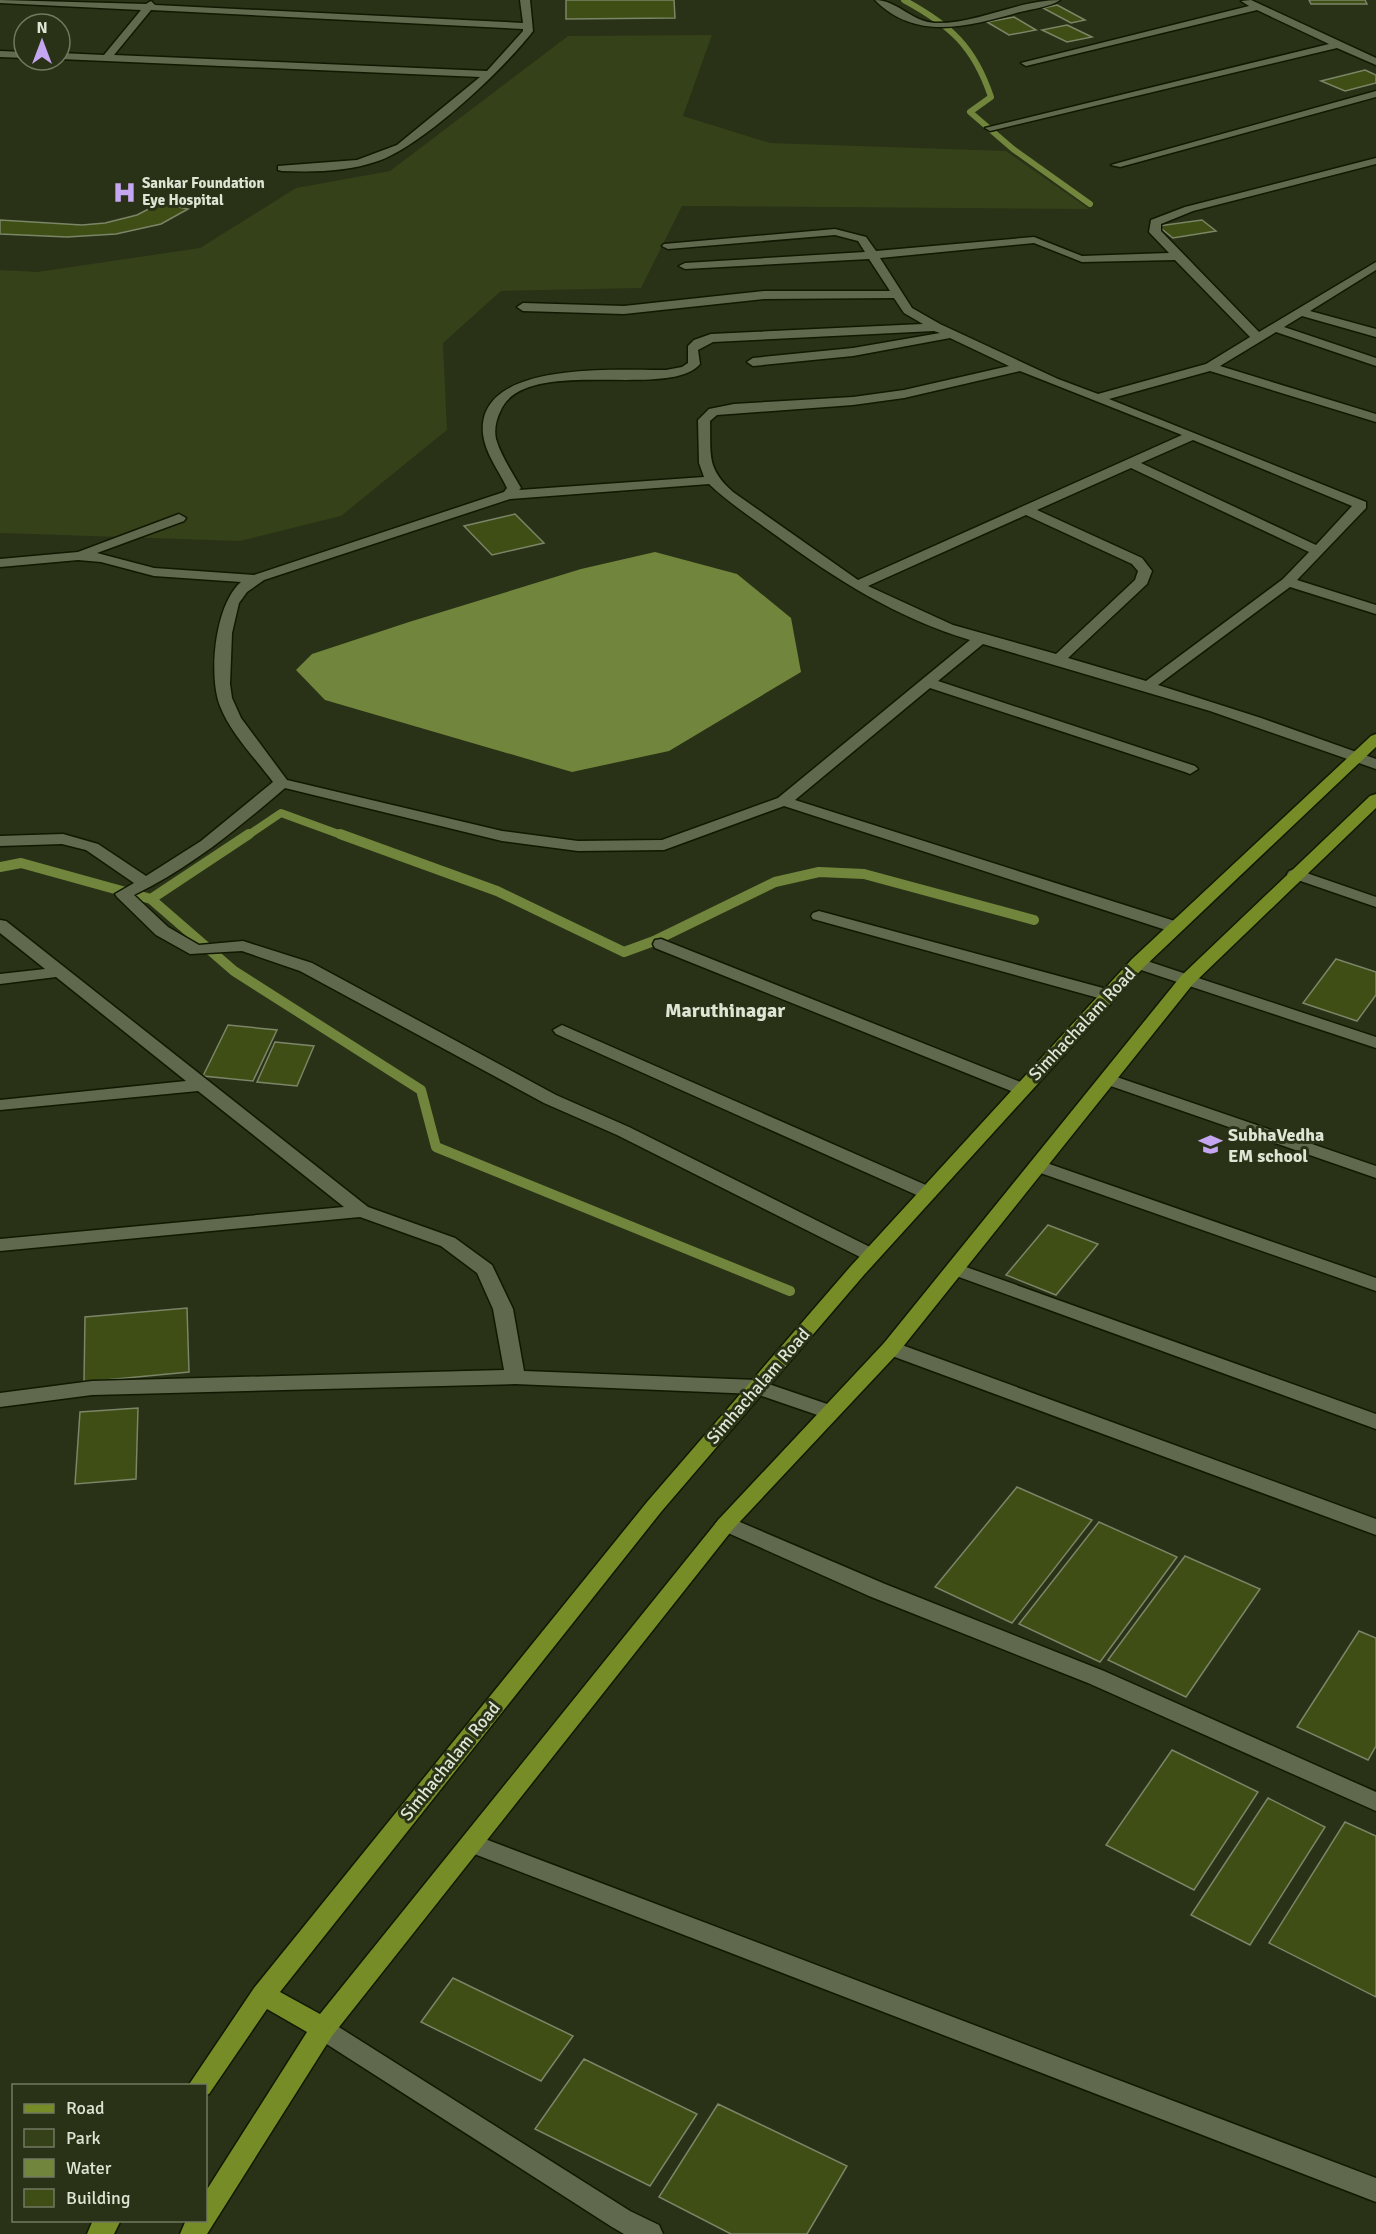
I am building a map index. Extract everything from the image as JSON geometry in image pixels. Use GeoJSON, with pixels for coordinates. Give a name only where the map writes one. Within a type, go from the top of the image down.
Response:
{"type":"FeatureCollection","features":[{"type":"Feature","properties":{"kind":"main road","name":"Simhachalam Road"},"geometry":{"type":"LineString","coordinates":[[201,2084],[263,1995],[647,1516],[871,1255],[1138,963],[1376,739]]}},
{"type":"Feature","properties":{"kind":"main road"},"geometry":{"type":"LineString","coordinates":[[207,2210],[323,2028],[726,1524],[891,1347],[1187,980],[1295,874],[1376,799]]}},
{"type":"Feature","properties":{"kind":"main road"},"geometry":{"type":"LineString","coordinates":[[263,1995],[323,2028]]}},
{"type":"Feature","properties":{"kind":"street"},"geometry":{"type":"LineString","coordinates":[[0,0],[146,9],[528,26]]}},
{"type":"Feature","properties":{"kind":"street"},"geometry":{"type":"LineString","coordinates":[[106,57],[155,0]]}},
{"type":"Feature","properties":{"kind":"street"},"geometry":{"type":"LineString","coordinates":[[282,168],[354,166],[384,157],[401,147],[488,75],[528,31],[525,0]]}},
{"type":"Feature","properties":{"kind":"street"},"geometry":{"type":"LineString","coordinates":[[880,0],[912,21],[925,25],[945,26],[1055,0]]}},
{"type":"Feature","properties":{"kind":"street"},"geometry":{"type":"LineString","coordinates":[[1244,0],[1376,62]]}},
{"type":"Feature","properties":{"kind":"street"},"geometry":{"type":"LineString","coordinates":[[1026,63],[1257,7]]}},
{"type":"Feature","properties":{"kind":"street"},"geometry":{"type":"LineString","coordinates":[[990,128],[1340,44]]}},
{"type":"Feature","properties":{"kind":"street"},"geometry":{"type":"LineString","coordinates":[[72,56],[488,75]]}},
{"type":"Feature","properties":{"kind":"street"},"geometry":{"type":"LineString","coordinates":[[1116,165],[1376,93]]}},
{"type":"Feature","properties":{"kind":"street"},"geometry":{"type":"LineString","coordinates":[[1260,339],[1155,232],[1155,222],[1169,215],[1376,161]]}},
{"type":"Feature","properties":{"kind":"street"},"geometry":{"type":"LineString","coordinates":[[668,246],[835,232],[862,239],[908,310],[936,327],[1019,366],[1098,399],[1193,435],[1361,506],[1376,510]]}},
{"type":"Feature","properties":{"kind":"street"},"geometry":{"type":"LineString","coordinates":[[685,266],[874,255],[1034,240],[1053,245],[1069,258],[1076,259],[1178,256]]}},
{"type":"Feature","properties":{"kind":"street"},"geometry":{"type":"LineString","coordinates":[[1098,399],[1210,367],[1260,339],[1376,265]]}},
{"type":"Feature","properties":{"kind":"street"},"geometry":{"type":"LineString","coordinates":[[523,307],[624,310],[764,295],[896,294]]}},
{"type":"Feature","properties":{"kind":"street"},"geometry":{"type":"LineString","coordinates":[[1301,312],[1376,333]]}},
{"type":"Feature","properties":{"kind":"street"},"geometry":{"type":"LineString","coordinates":[[509,495],[514,488],[489,435],[490,420],[506,393],[519,386],[547,380],[686,370],[694,364],[692,349],[698,342],[711,339],[936,327]]}},
{"type":"Feature","properties":{"kind":"street"},"geometry":{"type":"LineString","coordinates":[[1276,328],[1376,362]]}},
{"type":"Feature","properties":{"kind":"street"},"geometry":{"type":"LineString","coordinates":[[753,362],[853,352],[953,335]]}},
{"type":"Feature","properties":{"kind":"street"},"geometry":{"type":"LineString","coordinates":[[1019,366],[904,394],[853,401],[734,408],[713,412],[704,420],[705,464],[712,480],[728,495],[858,585],[922,618],[1149,687],[1376,765]]}},
{"type":"Feature","properties":{"kind":"street"},"geometry":{"type":"LineString","coordinates":[[1210,367],[1376,418]]}},
{"type":"Feature","properties":{"kind":"street"},"geometry":{"type":"LineString","coordinates":[[858,585],[1193,435]]}},
{"type":"Feature","properties":{"kind":"street"},"geometry":{"type":"LineString","coordinates":[[1131,463],[1318,551]]}},
{"type":"Feature","properties":{"kind":"street"},"geometry":{"type":"LineString","coordinates":[[712,480],[509,495],[285,567],[256,579],[237,594],[226,621],[223,672],[226,706],[282,783],[458,827],[578,846],[664,845],[784,801],[982,637]]}},
{"type":"Feature","properties":{"kind":"street"},"geometry":{"type":"LineString","coordinates":[[1149,687],[1162,674],[1288,582],[1361,506]]}},
{"type":"Feature","properties":{"kind":"street"},"geometry":{"type":"LineString","coordinates":[[1025,509],[1137,561],[1145,571],[1142,581],[1058,660]]}},
{"type":"Feature","properties":{"kind":"street"},"geometry":{"type":"LineString","coordinates":[[78,556],[180,518]]}},
{"type":"Feature","properties":{"kind":"street"},"geometry":{"type":"LineString","coordinates":[[0,563],[78,556],[102,558],[154,572],[256,579]]}},
{"type":"Feature","properties":{"kind":"street"},"geometry":{"type":"LineString","coordinates":[[1288,582],[1376,610]]}},
{"type":"Feature","properties":{"kind":"street"},"geometry":{"type":"LineString","coordinates":[[928,682],[1190,769]]}},
{"type":"Feature","properties":{"kind":"street"},"geometry":{"type":"LineString","coordinates":[[282,783],[226,830],[146,884],[123,894],[162,932],[196,950],[243,946],[306,967],[550,1099],[623,1131],[871,1255]]}},
{"type":"Feature","properties":{"kind":"street"},"geometry":{"type":"LineString","coordinates":[[784,801],[1175,927]]}},
{"type":"Feature","properties":{"kind":"street"},"geometry":{"type":"LineString","coordinates":[[0,842],[63,839],[92,847],[146,884]]}},
{"type":"Feature","properties":{"kind":"street"},"geometry":{"type":"LineString","coordinates":[[1295,874],[1376,902]]}},
{"type":"Feature","properties":{"kind":"street"},"geometry":{"type":"LineString","coordinates":[[819,916],[1108,995]]}},
{"type":"Feature","properties":{"kind":"street"},"geometry":{"type":"LineString","coordinates":[[0,925],[361,1211],[448,1242],[485,1269],[503,1309],[515,1377]]}},
{"type":"Feature","properties":{"kind":"street"},"geometry":{"type":"LineString","coordinates":[[661,944],[1022,1089]]}},
{"type":"Feature","properties":{"kind":"street"},"geometry":{"type":"LineString","coordinates":[[1138,963],[1376,1043]]}},
{"type":"Feature","properties":{"kind":"street"},"geometry":{"type":"LineString","coordinates":[[0,979],[59,972]]}},
{"type":"Feature","properties":{"kind":"street"},"geometry":{"type":"LineString","coordinates":[[562,1029],[928,1193]]}},
{"type":"Feature","properties":{"kind":"street"},"geometry":{"type":"LineString","coordinates":[[1108,1079],[1376,1172]]}},
{"type":"Feature","properties":{"kind":"street"},"geometry":{"type":"LineString","coordinates":[[0,1106],[202,1084]]}},
{"type":"Feature","properties":{"kind":"street"},"geometry":{"type":"LineString","coordinates":[[1038,1166],[1376,1285]]}},
{"type":"Feature","properties":{"kind":"street"},"geometry":{"type":"LineString","coordinates":[[0,1245],[361,1211]]}},
{"type":"Feature","properties":{"kind":"street"},"geometry":{"type":"LineString","coordinates":[[955,1269],[1376,1422]]}},
{"type":"Feature","properties":{"kind":"street"},"geometry":{"type":"LineString","coordinates":[[891,1347],[1376,1527]]}},
{"type":"Feature","properties":{"kind":"street"},"geometry":{"type":"LineString","coordinates":[[0,1400],[92,1388],[515,1377],[757,1387],[829,1412]]}},
{"type":"Feature","properties":{"kind":"street"},"geometry":{"type":"LineString","coordinates":[[726,1524],[877,1590],[1095,1677],[1376,1802]]}},
{"type":"Feature","properties":{"kind":"street"},"geometry":{"type":"LineString","coordinates":[[472,1843],[1376,2190]]}},
{"type":"Feature","properties":{"kind":"street"},"geometry":{"type":"LineString","coordinates":[[323,2028],[618,2226],[650,2234]]}},
{"type":"Feature","properties":{"kind":"green space"},"geometry":{"type":"Polygon","coordinates":[[[712,35],[683,116],[770,143],[1006,151],[1089,209],[682,206],[641,288],[501,291],[443,343],[447,430],[341,516],[240,541],[0,533],[0,270],[37,272],[200,248],[296,188],[390,171],[568,36],[712,35]]]}},
{"type":"Feature","properties":{"kind":"water"},"geometry":{"type":"Polygon","coordinates":[[[655,552],[737,574],[791,618],[801,672],[669,751],[572,772],[325,700],[296,670],[312,654],[409,622],[581,569],[655,552]]]}},
{"type":"Feature","properties":{"kind":"building"},"geometry":{"type":"Polygon","coordinates":[[[566,0],[674,0],[675,18],[566,19],[566,0]]]}},
{"type":"Feature","properties":{"kind":"building"},"geometry":{"type":"Polygon","coordinates":[[[1309,0],[1365,0],[1367,4],[1311,4],[1309,0]]]}},
{"type":"Feature","properties":{"kind":"building"},"geometry":{"type":"Polygon","coordinates":[[[1057,5],[1085,20],[1071,23],[1043,8],[1057,5]]]}},
{"type":"Feature","properties":{"kind":"building"},"geometry":{"type":"Polygon","coordinates":[[[1014,17],[1036,30],[1009,35],[987,22],[1014,17]]]}},
{"type":"Feature","properties":{"kind":"building"},"geometry":{"type":"Polygon","coordinates":[[[1067,25],[1092,37],[1067,42],[1042,30],[1067,25]]]}},
{"type":"Feature","properties":{"kind":"building"},"geometry":{"type":"Polygon","coordinates":[[[1365,70],[1376,75],[1376,83],[1345,91],[1321,81],[1365,70]]]}},
{"type":"Feature","properties":{"kind":"building"},"geometry":{"type":"Polygon","coordinates":[[[160,203],[188,209],[161,224],[116,234],[67,237],[0,234],[0,220],[82,225],[105,223],[137,215],[160,203]]]}},
{"type":"Feature","properties":{"kind":"building"},"geometry":{"type":"Polygon","coordinates":[[[1202,220],[1216,231],[1173,238],[1158,226],[1202,220]]]}},
{"type":"Feature","properties":{"kind":"building"},"geometry":{"type":"Polygon","coordinates":[[[515,514],[544,543],[492,555],[464,526],[515,514]]]}},
{"type":"Feature","properties":{"kind":"building"},"geometry":{"type":"Polygon","coordinates":[[[1336,959],[1376,972],[1376,995],[1357,1021],[1303,1003],[1336,959]]]}},
{"type":"Feature","properties":{"kind":"building"},"geometry":{"type":"Polygon","coordinates":[[[228,1025],[277,1030],[253,1081],[203,1076],[228,1025]]]}},
{"type":"Feature","properties":{"kind":"building"},"geometry":{"type":"Polygon","coordinates":[[[275,1042],[314,1046],[297,1086],[257,1082],[275,1042]]]}},
{"type":"Feature","properties":{"kind":"building"},"geometry":{"type":"Polygon","coordinates":[[[1048,1225],[1098,1244],[1056,1295],[1006,1275],[1048,1225]]]}},
{"type":"Feature","properties":{"kind":"building"},"geometry":{"type":"Polygon","coordinates":[[[187,1308],[189,1372],[84,1382],[85,1317],[187,1308]]]}},
{"type":"Feature","properties":{"kind":"building"},"geometry":{"type":"Polygon","coordinates":[[[138,1408],[136,1479],[75,1484],[80,1412],[138,1408]]]}},
{"type":"Feature","properties":{"kind":"building"},"geometry":{"type":"Polygon","coordinates":[[[1017,1487],[1092,1520],[1012,1623],[935,1587],[1017,1487]]]}},
{"type":"Feature","properties":{"kind":"building"},"geometry":{"type":"Polygon","coordinates":[[[1099,1522],[1177,1557],[1100,1662],[1019,1624],[1099,1522]]]}},
{"type":"Feature","properties":{"kind":"building"},"geometry":{"type":"Polygon","coordinates":[[[1185,1556],[1260,1589],[1186,1697],[1108,1660],[1185,1556]]]}},
{"type":"Feature","properties":{"kind":"building"},"geometry":{"type":"Polygon","coordinates":[[[1359,1631],[1376,1638],[1376,1746],[1368,1760],[1297,1727],[1359,1631]]]}},
{"type":"Feature","properties":{"kind":"building"},"geometry":{"type":"Polygon","coordinates":[[[1172,1750],[1258,1792],[1194,1890],[1106,1845],[1172,1750]]]}},
{"type":"Feature","properties":{"kind":"building"},"geometry":{"type":"Polygon","coordinates":[[[1268,1798],[1325,1827],[1250,1945],[1191,1915],[1268,1798]]]}},
{"type":"Feature","properties":{"kind":"building"},"geometry":{"type":"Polygon","coordinates":[[[1345,1822],[1376,1836],[1376,1997],[1269,1943],[1345,1822]]]}},
{"type":"Feature","properties":{"kind":"building"},"geometry":{"type":"Polygon","coordinates":[[[453,1978],[573,2036],[541,2081],[421,2022],[453,1978]]]}},
{"type":"Feature","properties":{"kind":"building"},"geometry":{"type":"Polygon","coordinates":[[[584,2059],[697,2114],[650,2186],[535,2129],[584,2059]]]}},
{"type":"Feature","properties":{"kind":"building"},"geometry":{"type":"Polygon","coordinates":[[[718,2104],[847,2166],[807,2234],[731,2234],[659,2197],[718,2104]]]}},
{"type":"Feature","properties":{"kind":"waterway"},"geometry":{"type":"LineString","coordinates":[[904,0],[947,28],[968,50],[977,64],[991,97],[970,112],[1013,149],[1090,204]]}},
{"type":"Feature","properties":{"kind":"waterway"},"geometry":{"type":"LineString","coordinates":[[247,836],[281,813],[344,836]]}},
{"type":"Feature","properties":{"kind":"waterway"},"geometry":{"type":"LineString","coordinates":[[151,899],[249,834]]}},
{"type":"Feature","properties":{"kind":"waterway"},"geometry":{"type":"LineString","coordinates":[[340,834],[497,891],[624,952],[654,941],[775,882],[819,872],[864,874],[1034,920]]}},
{"type":"Feature","properties":{"kind":"waterway"},"geometry":{"type":"LineString","coordinates":[[0,867],[21,863],[151,899]]}},
{"type":"Feature","properties":{"kind":"waterway"},"geometry":{"type":"LineString","coordinates":[[151,899],[234,971],[421,1090],[436,1147],[790,1291]]}},
{"type":"Feature","properties":{"kind":"place","name":"Sankar Foundation Eye Hospital"},"geometry":{"type":"Point","coordinates":[124,192]}},
{"type":"Feature","properties":{"kind":"place","name":"SubhaVedha EM school"},"geometry":{"type":"Point","coordinates":[1210,1145]}},
{"type":"Feature","properties":{"kind":"district","name":"Maruthinagar"},"geometry":{"type":"Point","coordinates":[725,1010]}}]}
